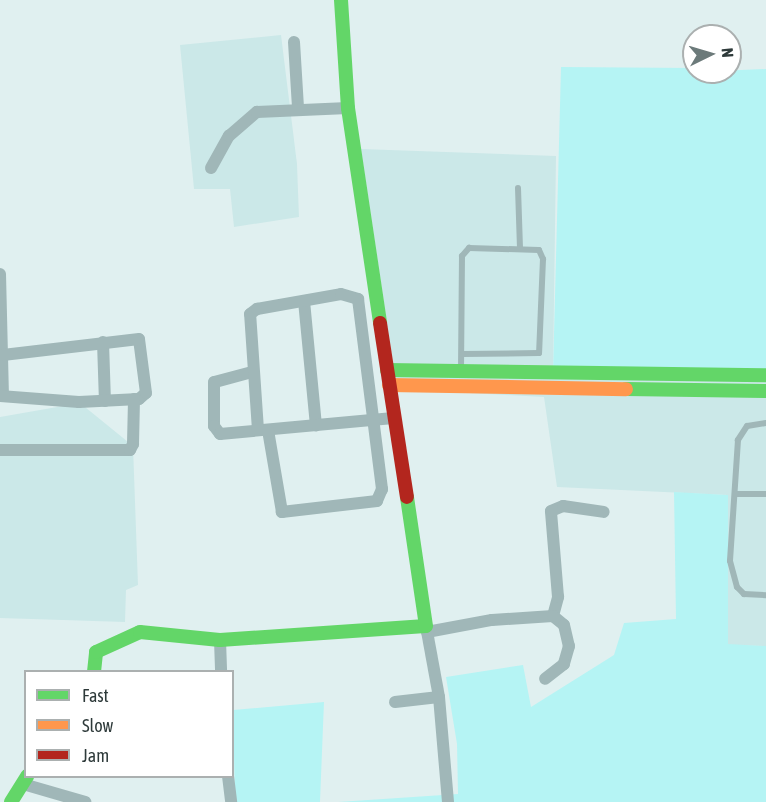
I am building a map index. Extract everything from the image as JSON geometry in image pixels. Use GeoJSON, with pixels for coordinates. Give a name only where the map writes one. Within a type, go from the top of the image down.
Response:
{"type":"FeatureCollection","features":[{"type":"Feature","properties":{"kind":"street"},"geometry":{"type":"LineString","coordinates":[[341,0],[348,108],[393,418],[439,697],[448,802]]}},
{"type":"Feature","properties":{"kind":"street"},"geometry":{"type":"LineString","coordinates":[[294,42],[298,107]]}},
{"type":"Feature","properties":{"kind":"street"},"geometry":{"type":"LineString","coordinates":[[211,168],[229,136],[256,112],[298,107],[348,108]]}},
{"type":"Feature","properties":{"kind":"street"},"geometry":{"type":"LineString","coordinates":[[0,274],[3,355],[1,396],[105,400],[134,399],[146,393],[142,344],[134,339],[3,355]]}},
{"type":"Feature","properties":{"kind":"street"},"geometry":{"type":"LineString","coordinates":[[341,294],[352,296],[362,304],[382,489],[377,501],[287,514],[279,509],[252,372],[250,314],[257,309],[341,294]]}},
{"type":"Feature","properties":{"kind":"street"},"geometry":{"type":"LineString","coordinates":[[304,301],[316,425]]}},
{"type":"Feature","properties":{"kind":"street"},"geometry":{"type":"LineString","coordinates":[[103,342],[105,400]]}},
{"type":"Feature","properties":{"kind":"street"},"geometry":{"type":"LineString","coordinates":[[387,370],[461,373],[766,375]]}},
{"type":"Feature","properties":{"kind":"street"},"geometry":{"type":"LineString","coordinates":[[252,372],[214,382],[214,426],[220,434],[393,418]]}},
{"type":"Feature","properties":{"kind":"street"},"geometry":{"type":"LineString","coordinates":[[601,388],[602,373]]}},
{"type":"Feature","properties":{"kind":"street"},"geometry":{"type":"LineString","coordinates":[[389,385],[766,391]]}},
{"type":"Feature","properties":{"kind":"street"},"geometry":{"type":"LineString","coordinates":[[0,450],[130,450],[133,444],[134,399]]}},
{"type":"Feature","properties":{"kind":"street"},"geometry":{"type":"LineString","coordinates":[[553,616],[558,597],[551,512],[563,506],[604,512]]}},
{"type":"Feature","properties":{"kind":"street"},"geometry":{"type":"LineString","coordinates":[[94,670],[96,652],[119,637],[140,632],[220,640],[426,629],[492,620],[553,616],[564,625],[569,646],[564,664],[545,679]]}},
{"type":"Feature","properties":{"kind":"street"},"geometry":{"type":"LineString","coordinates":[[220,640],[221,670]]}},
{"type":"Feature","properties":{"kind":"street"},"geometry":{"type":"LineString","coordinates":[[395,702],[439,697]]}},
{"type":"Feature","properties":{"kind":"street"},"geometry":{"type":"LineString","coordinates":[[228,778],[231,802]]}},
{"type":"Feature","properties":{"kind":"street"},"geometry":{"type":"LineString","coordinates":[[11,802],[25,780],[85,802]]}},
{"type":"Feature","properties":{"kind":"lane"},"geometry":{"type":"LineString","coordinates":[[518,188],[520,249]]}},
{"type":"Feature","properties":{"kind":"lane"},"geometry":{"type":"LineString","coordinates":[[461,373],[462,256],[470,248],[539,250],[543,259],[541,351],[534,355],[462,354]]}},
{"type":"Feature","properties":{"kind":"lane"},"geometry":{"type":"LineString","coordinates":[[534,355],[535,373]]}},
{"type":"Feature","properties":{"kind":"lane"},"geometry":{"type":"LineString","coordinates":[[766,423],[753,424],[740,432],[730,561],[732,578],[744,594],[766,595]]}},
{"type":"Feature","properties":{"kind":"lane"},"geometry":{"type":"LineString","coordinates":[[736,494],[766,494]]}},
{"type":"Feature","properties":{"kind":"shaded area"},"geometry":{"type":"Polygon","coordinates":[[[281,35],[297,164],[299,217],[234,227],[230,189],[194,189],[180,45],[281,35]]]}},
{"type":"Feature","properties":{"kind":"shaded area"},"geometry":{"type":"Polygon","coordinates":[[[561,67],[682,68],[682,84],[742,84],[742,70],[766,69],[766,378],[553,372],[561,67]]]}},
{"type":"Feature","properties":{"kind":"shaded area"},"geometry":{"type":"Polygon","coordinates":[[[361,149],[556,156],[553,372],[766,378],[766,646],[728,645],[728,495],[557,487],[544,397],[397,389],[361,149]]]}},
{"type":"Feature","properties":{"kind":"shaded area"},"geometry":{"type":"Polygon","coordinates":[[[80,403],[133,446],[138,585],[126,590],[125,622],[0,618],[0,417],[80,403]]]}},
{"type":"Feature","properties":{"kind":"shaded area"},"geometry":{"type":"Polygon","coordinates":[[[674,492],[728,495],[728,644],[766,646],[766,802],[338,802],[458,794],[457,744],[446,677],[523,665],[531,707],[614,655],[624,623],[676,619],[674,492]]]}},
{"type":"Feature","properties":{"kind":"shaded area"},"geometry":{"type":"Polygon","coordinates":[[[324,702],[320,802],[235,802],[234,710],[324,702]]]}},
{"type":"Feature","properties":{"kind":"traffic: fast"},"geometry":{"type":"LineString","coordinates":[[341,0],[348,108],[380,323]]}},
{"type":"Feature","properties":{"kind":"traffic: fast"},"geometry":{"type":"LineString","coordinates":[[387,370],[766,375]]}},
{"type":"Feature","properties":{"kind":"traffic: fast"},"geometry":{"type":"LineString","coordinates":[[626,389],[766,391]]}},
{"type":"Feature","properties":{"kind":"traffic: fast"},"geometry":{"type":"LineString","coordinates":[[94,670],[96,652],[140,632],[220,640],[426,626],[407,497]]}},
{"type":"Feature","properties":{"kind":"traffic: fast"},"geometry":{"type":"LineString","coordinates":[[11,802],[26,778]]}},
{"type":"Feature","properties":{"kind":"traffic: slow"},"geometry":{"type":"LineString","coordinates":[[389,385],[626,389]]}},
{"type":"Feature","properties":{"kind":"traffic: jam"},"geometry":{"type":"LineString","coordinates":[[380,323],[407,497]]}}]}
